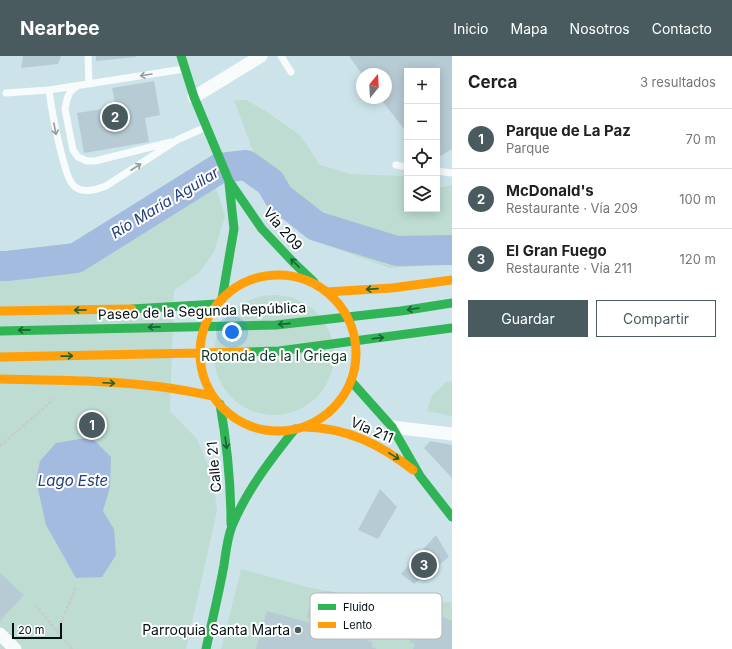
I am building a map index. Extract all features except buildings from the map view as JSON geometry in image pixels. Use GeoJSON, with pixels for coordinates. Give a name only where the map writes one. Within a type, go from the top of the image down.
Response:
{"type":"FeatureCollection","features":[{"type":"Feature","properties":{"kind":"main road","name":"Vía 209"},"geometry":{"type":"LineString","coordinates":[[181,56],[194,97],[229,181],[262,229],[294,263],[325,291]]}},
{"type":"Feature","properties":{"kind":"main road","name":"Vía 209"},"geometry":{"type":"LineString","coordinates":[[220,302],[234,229],[229,181]]}},
{"type":"Feature","properties":{"kind":"main road"},"geometry":{"type":"LineString","coordinates":[[271,276],[289,276],[307,281],[325,291],[340,305],[349,321],[355,338],[356,357],[352,381],[341,400],[325,416],[305,427],[295,429],[278,431],[262,429],[246,424],[232,416],[213,396],[203,374],[200,350],[205,326],[220,302],[236,288],[253,280],[271,276]]}},
{"type":"Feature","properties":{"kind":"main road"},"geometry":{"type":"LineString","coordinates":[[325,291],[392,288],[452,280]]}},
{"type":"Feature","properties":{"kind":"main road"},"geometry":{"type":"LineString","coordinates":[[0,311],[145,309],[220,302]]}},
{"type":"Feature","properties":{"kind":"main road","name":"Paseo de la Segunda República"},"geometry":{"type":"LineString","coordinates":[[0,331],[276,325],[452,304]]}},
{"type":"Feature","properties":{"kind":"main road"},"geometry":{"type":"LineString","coordinates":[[26,380],[37,374],[42,369],[50,350],[48,332],[41,320],[32,311]]}},
{"type":"Feature","properties":{"kind":"main road"},"geometry":{"type":"LineString","coordinates":[[0,357],[279,351],[452,328]]}},
{"type":"Feature","properties":{"kind":"main road"},"geometry":{"type":"LineString","coordinates":[[0,379],[108,382],[172,388],[213,396]]}},
{"type":"Feature","properties":{"kind":"main road","name":"Vía 211"},"geometry":{"type":"LineString","coordinates":[[352,381],[392,427],[420,476],[452,517]]}},
{"type":"Feature","properties":{"kind":"main road","name":"Calle 21"},"geometry":{"type":"LineString","coordinates":[[220,404],[229,472],[232,528]]}},
{"type":"Feature","properties":{"kind":"main road","name":"Vía 211"},"geometry":{"type":"LineString","coordinates":[[305,427],[331,429],[373,443],[400,460],[420,476]]}},
{"type":"Feature","properties":{"kind":"main road","name":"Calle 21"},"geometry":{"type":"LineString","coordinates":[[206,649],[232,528],[242,507],[262,473],[280,447],[295,429]]}},
{"type":"Feature","properties":{"kind":"street"},"geometry":{"type":"LineString","coordinates":[[194,97],[261,56]]}},
{"type":"Feature","properties":{"kind":"street"},"geometry":{"type":"LineString","coordinates":[[392,427],[452,434]]}},
{"type":"Feature","properties":{"kind":"street"},"geometry":{"type":"LineString","coordinates":[[0,634],[15,649]]}},
{"type":"Feature","properties":{"kind":"lane"},"geometry":{"type":"LineString","coordinates":[[88,56],[89,84]]}},
{"type":"Feature","properties":{"kind":"lane"},"geometry":{"type":"LineString","coordinates":[[281,56],[291,72]]}},
{"type":"Feature","properties":{"kind":"lane"},"geometry":{"type":"LineString","coordinates":[[6,93],[49,90],[185,69]]}},
{"type":"Feature","properties":{"kind":"lane"},"geometry":{"type":"LineString","coordinates":[[77,86],[70,92],[65,109],[73,150],[78,157],[87,161],[95,161],[178,140]]}},
{"type":"Feature","properties":{"kind":"lane"},"geometry":{"type":"LineString","coordinates":[[49,90],[57,138],[68,178],[75,186],[84,191],[95,190],[106,186],[178,140],[206,126]]}},
{"type":"Feature","properties":{"kind":"lane"},"geometry":{"type":"LineString","coordinates":[[396,165],[404,166]]}},
{"type":"Feature","properties":{"kind":"lane"},"geometry":{"type":"LineString","coordinates":[[440,171],[452,173]]}},
{"type":"Feature","properties":{"kind":"path"},"geometry":{"type":"LineString","coordinates":[[0,446],[55,399]]}},
{"type":"Feature","properties":{"kind":"path"},"geometry":{"type":"LineString","coordinates":[[58,632],[76,587]]}},
{"type":"Feature","properties":{"kind":"path"},"geometry":{"type":"LineString","coordinates":[[35,605],[72,649]]}},
{"type":"Feature","properties":{"kind":"green space"},"geometry":{"type":"Polygon","coordinates":[[[234,100],[246,100],[264,110],[300,135],[320,165],[350,174],[404,177],[404,212],[440,212],[440,187],[452,185],[452,264],[390,268],[320,243],[267,194],[234,100]]]}},
{"type":"Feature","properties":{"kind":"green space"},"geometry":{"type":"Polygon","coordinates":[[[215,185],[225,216],[214,252],[199,273],[174,290],[170,411],[197,439],[213,476],[217,511],[186,649],[0,649],[0,275],[9,276],[79,273],[215,185]]]}},
{"type":"Feature","properties":{"kind":"green space","name":"Rotonda de la I Griega"},"geometry":{"type":"Polygon","coordinates":[[[274,295],[297,299],[317,312],[330,332],[334,355],[330,378],[317,398],[297,411],[274,415],[251,411],[231,398],[218,378],[214,355],[218,332],[231,312],[251,299],[274,295]]]}},
{"type":"Feature","properties":{"kind":"green space"},"geometry":{"type":"Polygon","coordinates":[[[452,381],[452,416],[427,411],[433,394],[446,382],[452,381]]]}},
{"type":"Feature","properties":{"kind":"green space"},"geometry":{"type":"Polygon","coordinates":[[[241,569],[327,591],[326,593],[310,593],[310,639],[312,639],[256,649],[221,649],[241,569]]]}},
{"type":"Feature","properties":{"kind":"green space"},"geometry":{"type":"Polygon","coordinates":[[[442,602],[452,602],[452,649],[379,649],[372,647],[373,642],[362,639],[442,639],[442,602]]]}},
{"type":"Feature","properties":{"kind":"water","name":"Lago Este"},"geometry":{"type":"Polygon","coordinates":[[[91,437],[111,457],[110,487],[103,511],[114,529],[116,555],[102,577],[76,578],[46,525],[36,480],[40,461],[56,443],[91,437]]]}},
{"type":"Feature","properties":{"kind":"waterway","name":"Río María Aguilar"},"geometry":{"type":"LineString","coordinates":[[0,266],[76,258],[220,168],[246,165],[270,182],[279,197],[316,226],[397,251],[452,250]]}},
{"type":"Feature","properties":{"kind":"traffic: fast"},"geometry":{"type":"LineString","coordinates":[[181,56],[194,97],[229,181],[262,229],[314,282]]}},
{"type":"Feature","properties":{"kind":"traffic: fast"},"geometry":{"type":"LineString","coordinates":[[222,299],[234,229],[229,183]]}},
{"type":"Feature","properties":{"kind":"traffic: fast"},"geometry":{"type":"LineString","coordinates":[[0,331],[276,325],[401,311],[452,303]]}},
{"type":"Feature","properties":{"kind":"traffic: fast"},"geometry":{"type":"LineString","coordinates":[[132,309],[217,304]]}},
{"type":"Feature","properties":{"kind":"traffic: fast"},"geometry":{"type":"LineString","coordinates":[[247,352],[279,351],[452,328]]}},
{"type":"Feature","properties":{"kind":"traffic: fast"},"geometry":{"type":"LineString","coordinates":[[351,381],[392,427],[420,476],[452,517]]}},
{"type":"Feature","properties":{"kind":"traffic: fast"},"geometry":{"type":"LineString","coordinates":[[220,404],[228,464],[231,524]]}},
{"type":"Feature","properties":{"kind":"traffic: fast"},"geometry":{"type":"LineString","coordinates":[[206,649],[232,526],[252,487],[268,463],[295,429]]}},
{"type":"Feature","properties":{"kind":"traffic: slow"},"geometry":{"type":"LineString","coordinates":[[278,275],[308,281],[321,288],[333,298],[343,310],[350,323],[356,353],[350,383],[343,396],[333,408],[321,418],[308,425],[278,431],[248,425],[235,418],[223,408],[213,396],[206,383],[200,353],[206,323],[213,310],[223,298],[235,288],[248,281],[278,275]]}},
{"type":"Feature","properties":{"kind":"traffic: slow"},"geometry":{"type":"LineString","coordinates":[[326,292],[392,288],[452,280]]}},
{"type":"Feature","properties":{"kind":"traffic: slow"},"geometry":{"type":"LineString","coordinates":[[0,311],[132,309]]}},
{"type":"Feature","properties":{"kind":"traffic: slow"},"geometry":{"type":"LineString","coordinates":[[0,357],[247,352]]}},
{"type":"Feature","properties":{"kind":"traffic: slow"},"geometry":{"type":"LineString","coordinates":[[0,379],[134,384],[213,396]]}},
{"type":"Feature","properties":{"kind":"traffic: slow"},"geometry":{"type":"LineString","coordinates":[[305,427],[335,430],[362,439],[388,452],[413,470]]}},
{"type":"Feature","properties":{"kind":"place","name":"McDonald's"},"geometry":{"type":"Point","coordinates":[115,117]}},
{"type":"Feature","properties":{"kind":"place","name":"Parque de La Paz"},"geometry":{"type":"Point","coordinates":[92,425]}},
{"type":"Feature","properties":{"kind":"place","name":"El Gran Fuego"},"geometry":{"type":"Point","coordinates":[424,565]}},
{"type":"Feature","properties":{"kind":"place","name":"Parroquia Santa Marta"},"geometry":{"type":"Point","coordinates":[298,630]}}]}
